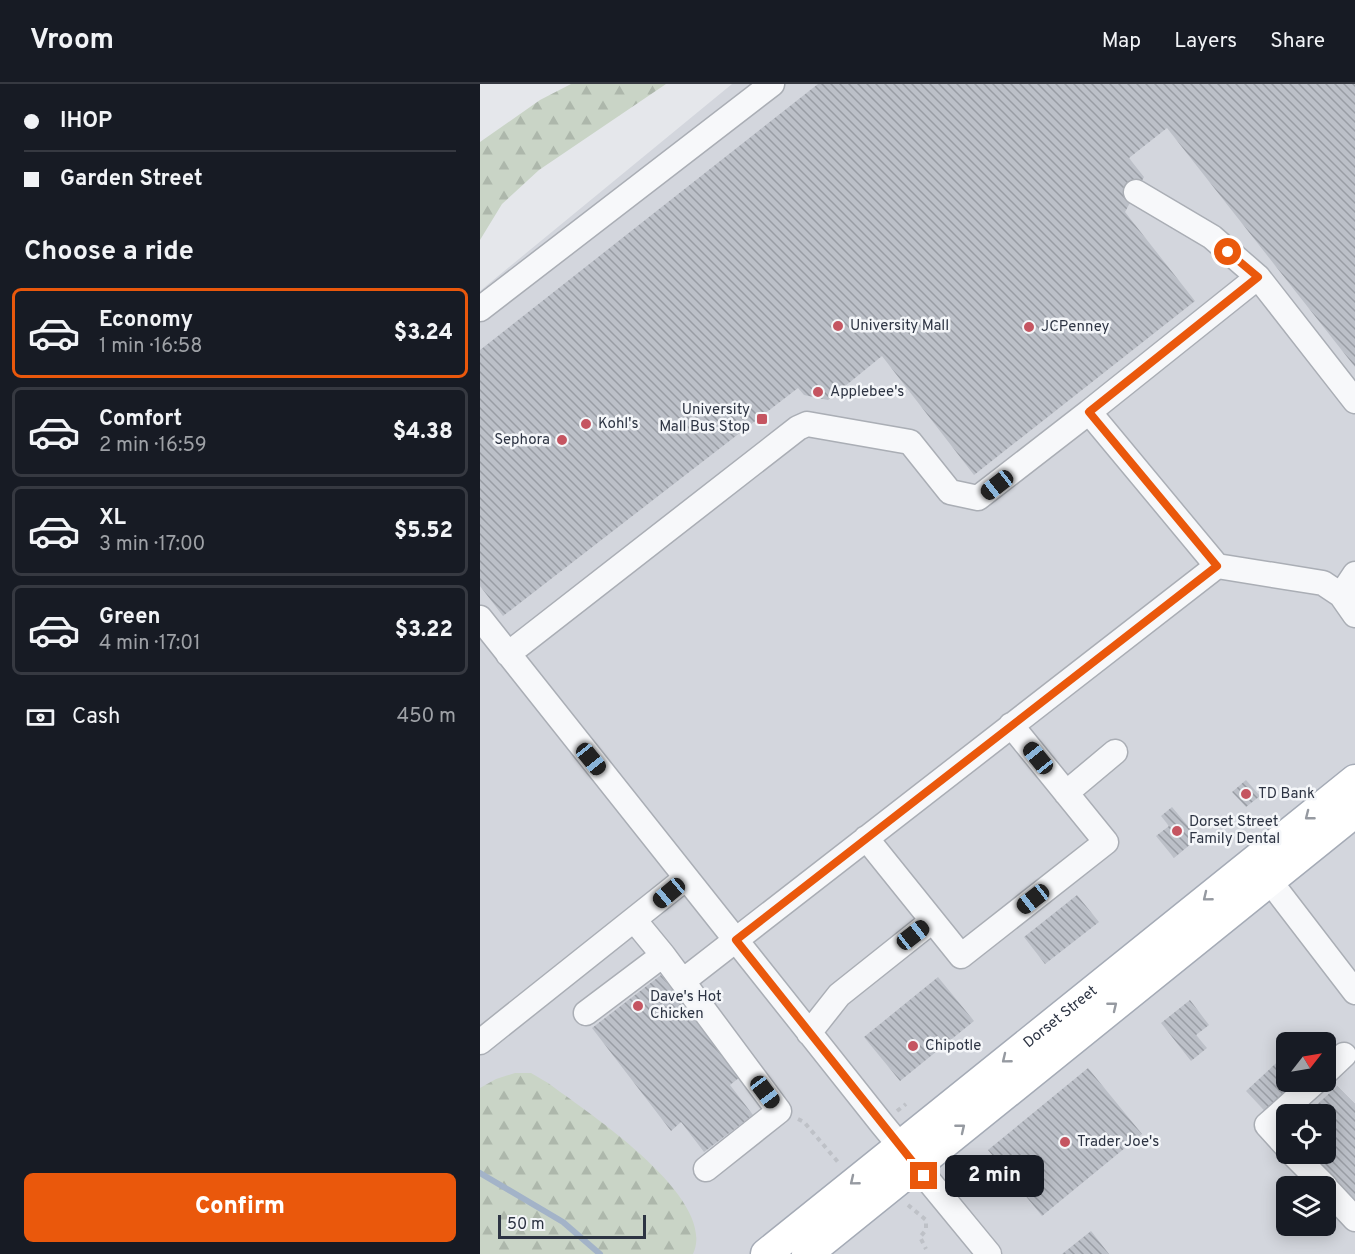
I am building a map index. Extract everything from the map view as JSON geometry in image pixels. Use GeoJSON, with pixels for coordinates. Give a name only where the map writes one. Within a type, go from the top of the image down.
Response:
{"type":"FeatureCollection","features":[{"type":"Feature","properties":{"kind":"main road","name":"Dorset Street"},"geometry":{"type":"LineString","coordinates":[[766,1254],[907,1155],[1261,870],[1355,780]]}},
{"type":"Feature","properties":{"kind":"main road","name":"Dorset Street"},"geometry":{"type":"LineString","coordinates":[[1261,870],[1355,813]]}},
{"type":"Feature","properties":{"kind":"main road","name":"Dorset Street"},"geometry":{"type":"LineString","coordinates":[[807,1254],[907,1155]]}},
{"type":"Feature","properties":{"kind":"street"},"geometry":{"type":"LineString","coordinates":[[480,309],[772,84]]}},
{"type":"Feature","properties":{"kind":"street"},"geometry":{"type":"LineString","coordinates":[[1136,192],[1212,237],[1258,277],[1355,401]]}},
{"type":"Feature","properties":{"kind":"street"},"geometry":{"type":"LineString","coordinates":[[508,654],[798,428],[807,424],[910,442],[950,492],[978,498],[1258,277]]}},
{"type":"Feature","properties":{"kind":"street"},"geometry":{"type":"LineString","coordinates":[[1089,412],[1217,566],[1332,589],[1355,615]]}},
{"type":"Feature","properties":{"kind":"street"},"geometry":{"type":"LineString","coordinates":[[683,981],[1217,566]]}},
{"type":"Feature","properties":{"kind":"street"},"geometry":{"type":"LineString","coordinates":[[1332,589],[1355,568]]}},
{"type":"Feature","properties":{"kind":"street"},"geometry":{"type":"LineString","coordinates":[[1332,589],[1355,574]]}},
{"type":"Feature","properties":{"kind":"street"},"geometry":{"type":"LineString","coordinates":[[480,618],[809,1033],[989,1254]]}},
{"type":"Feature","properties":{"kind":"street"},"geometry":{"type":"LineString","coordinates":[[866,838],[961,956],[1106,842],[1011,725]]}},
{"type":"Feature","properties":{"kind":"street"},"geometry":{"type":"LineString","coordinates":[[1066,793],[1115,752]]}},
{"type":"Feature","properties":{"kind":"street"},"geometry":{"type":"LineString","coordinates":[[1261,870],[1355,992]]}},
{"type":"Feature","properties":{"kind":"street"},"geometry":{"type":"LineString","coordinates":[[480,1042],[635,921],[686,878]]}},
{"type":"Feature","properties":{"kind":"street"},"geometry":{"type":"LineString","coordinates":[[635,921],[683,981],[779,1111],[706,1169]]}},
{"type":"Feature","properties":{"kind":"street"},"geometry":{"type":"LineString","coordinates":[[809,1033],[839,995],[932,921]]}},
{"type":"Feature","properties":{"kind":"street"},"geometry":{"type":"LineString","coordinates":[[586,1013],[663,955]]}},
{"type":"Feature","properties":{"kind":"street"},"geometry":{"type":"LineString","coordinates":[[1336,1063],[1344,1055]]}},
{"type":"Feature","properties":{"kind":"street"},"geometry":{"type":"LineString","coordinates":[[1290,1104],[1304,1092]]}},
{"type":"Feature","properties":{"kind":"street"},"geometry":{"type":"LineString","coordinates":[[1276,1117],[1267,1125],[1276,1135]]}},
{"type":"Feature","properties":{"kind":"street"},"geometry":{"type":"LineString","coordinates":[[1303,1164],[1314,1176]]}},
{"type":"Feature","properties":{"kind":"street"},"geometry":{"type":"LineString","coordinates":[[1336,1199],[1355,1219]]}},
{"type":"Feature","properties":{"kind":"path"},"geometry":{"type":"LineString","coordinates":[[779,1111],[804,1122],[838,1162]]}},
{"type":"Feature","properties":{"kind":"path"},"geometry":{"type":"LineString","coordinates":[[908,1205],[926,1220],[926,1230],[920,1237],[926,1249]]}},
{"type":"Feature","properties":{"kind":"shaded area"},"geometry":{"type":"Polygon","coordinates":[[[732,84],[1355,84],[1355,1254],[523,1254],[480,1206],[480,291],[732,84]]]}},
{"type":"Feature","properties":{"kind":"green space"},"geometry":{"type":"Polygon","coordinates":[[[571,84],[666,84],[539,170],[502,204],[480,240],[480,142],[540,100],[571,84]]]}},
{"type":"Feature","properties":{"kind":"green space"},"geometry":{"type":"Polygon","coordinates":[[[515,1073],[531,1073],[548,1083],[645,1158],[669,1183],[687,1208],[696,1232],[693,1254],[480,1254],[480,1088],[496,1079],[515,1073]]]}},
{"type":"Feature","properties":{"kind":"building","name":"University Mall"},"geometry":{"type":"Polygon","coordinates":[[[818,84],[1355,84],[1355,367],[1167,128],[1129,158],[1144,177],[1125,212],[1195,301],[974,475],[882,356],[828,400],[804,395],[798,388],[503,616],[480,586],[480,350],[818,84]]]}},
{"type":"Feature","properties":{"kind":"building","name":"TD Bank"},"geometry":{"type":"Polygon","coordinates":[[[1246,780],[1260,796],[1246,807],[1232,792],[1246,780]]]}},
{"type":"Feature","properties":{"kind":"building","name":"Dorset Street Family Dental"},"geometry":{"type":"Polygon","coordinates":[[[1172,807],[1198,838],[1174,858],[1156,836],[1169,826],[1161,816],[1172,807]]]}},
{"type":"Feature","properties":{"kind":"building"},"geometry":{"type":"Polygon","coordinates":[[[1077,895],[1099,922],[1045,964],[1024,937],[1077,895]]]}},
{"type":"Feature","properties":{"kind":"building"},"geometry":{"type":"Polygon","coordinates":[[[661,975],[740,1077],[730,1085],[753,1115],[704,1152],[681,1122],[671,1131],[592,1028],[661,975]]]}},
{"type":"Feature","properties":{"kind":"building"},"geometry":{"type":"Polygon","coordinates":[[[938,977],[974,1021],[900,1081],[864,1037],[938,977]]]}},
{"type":"Feature","properties":{"kind":"building"},"geometry":{"type":"Polygon","coordinates":[[[1190,1000],[1209,1025],[1196,1035],[1207,1048],[1191,1061],[1161,1023],[1190,1000]]]}},
{"type":"Feature","properties":{"kind":"building"},"geometry":{"type":"Polygon","coordinates":[[[1276,1063],[1276,1092],[1285,1092],[1265,1111],[1246,1091],[1276,1063]]]}},
{"type":"Feature","properties":{"kind":"building","name":"Trader Joe's"},"geometry":{"type":"Polygon","coordinates":[[[1088,1068],[1142,1134],[1042,1216],[988,1150],[1088,1068]]]}},
{"type":"Feature","properties":{"kind":"building"},"geometry":{"type":"Polygon","coordinates":[[[1336,1087],[1355,1104],[1355,1203],[1336,1183],[1336,1176],[1329,1176],[1318,1164],[1336,1164],[1336,1104],[1318,1104],[1331,1092],[1336,1092],[1336,1087]]]}},
{"type":"Feature","properties":{"kind":"building"},"geometry":{"type":"Polygon","coordinates":[[[1091,1231],[1109,1254],[1062,1254],[1091,1231]]]}},
{"type":"Feature","properties":{"kind":"waterway"},"geometry":{"type":"LineString","coordinates":[[480,1173],[563,1222],[600,1254]]}},
{"type":"Feature","properties":{"kind":"place","name":"University Mall"},"geometry":{"type":"Point","coordinates":[838,326]}},
{"type":"Feature","properties":{"kind":"place","name":"JCPenney"},"geometry":{"type":"Point","coordinates":[1029,327]}},
{"type":"Feature","properties":{"kind":"place","name":"Applebee's"},"geometry":{"type":"Point","coordinates":[818,392]}},
{"type":"Feature","properties":{"kind":"place","name":"University Mall Bus Stop"},"geometry":{"type":"Point","coordinates":[762,419]}},
{"type":"Feature","properties":{"kind":"place","name":"Kohl's"},"geometry":{"type":"Point","coordinates":[586,424]}},
{"type":"Feature","properties":{"kind":"place","name":"Sephora"},"geometry":{"type":"Point","coordinates":[562,440]}},
{"type":"Feature","properties":{"kind":"place","name":"TD Bank"},"geometry":{"type":"Point","coordinates":[1246,794]}},
{"type":"Feature","properties":{"kind":"place","name":"Dorset Street Family Dental"},"geometry":{"type":"Point","coordinates":[1177,831]}},
{"type":"Feature","properties":{"kind":"place","name":"Dave's Hot Chicken"},"geometry":{"type":"Point","coordinates":[638,1006]}},
{"type":"Feature","properties":{"kind":"place","name":"Chipotle"},"geometry":{"type":"Point","coordinates":[913,1046]}},
{"type":"Feature","properties":{"kind":"place","name":"Trader Joe's"},"geometry":{"type":"Point","coordinates":[1065,1142]}},
{"type":"Feature","properties":{"kind":"route"},"geometry":{"type":"LineString","coordinates":[[924,1176],[736,940],[909,803],[1217,566],[1089,412],[1258,277],[1228,252]]}}]}
